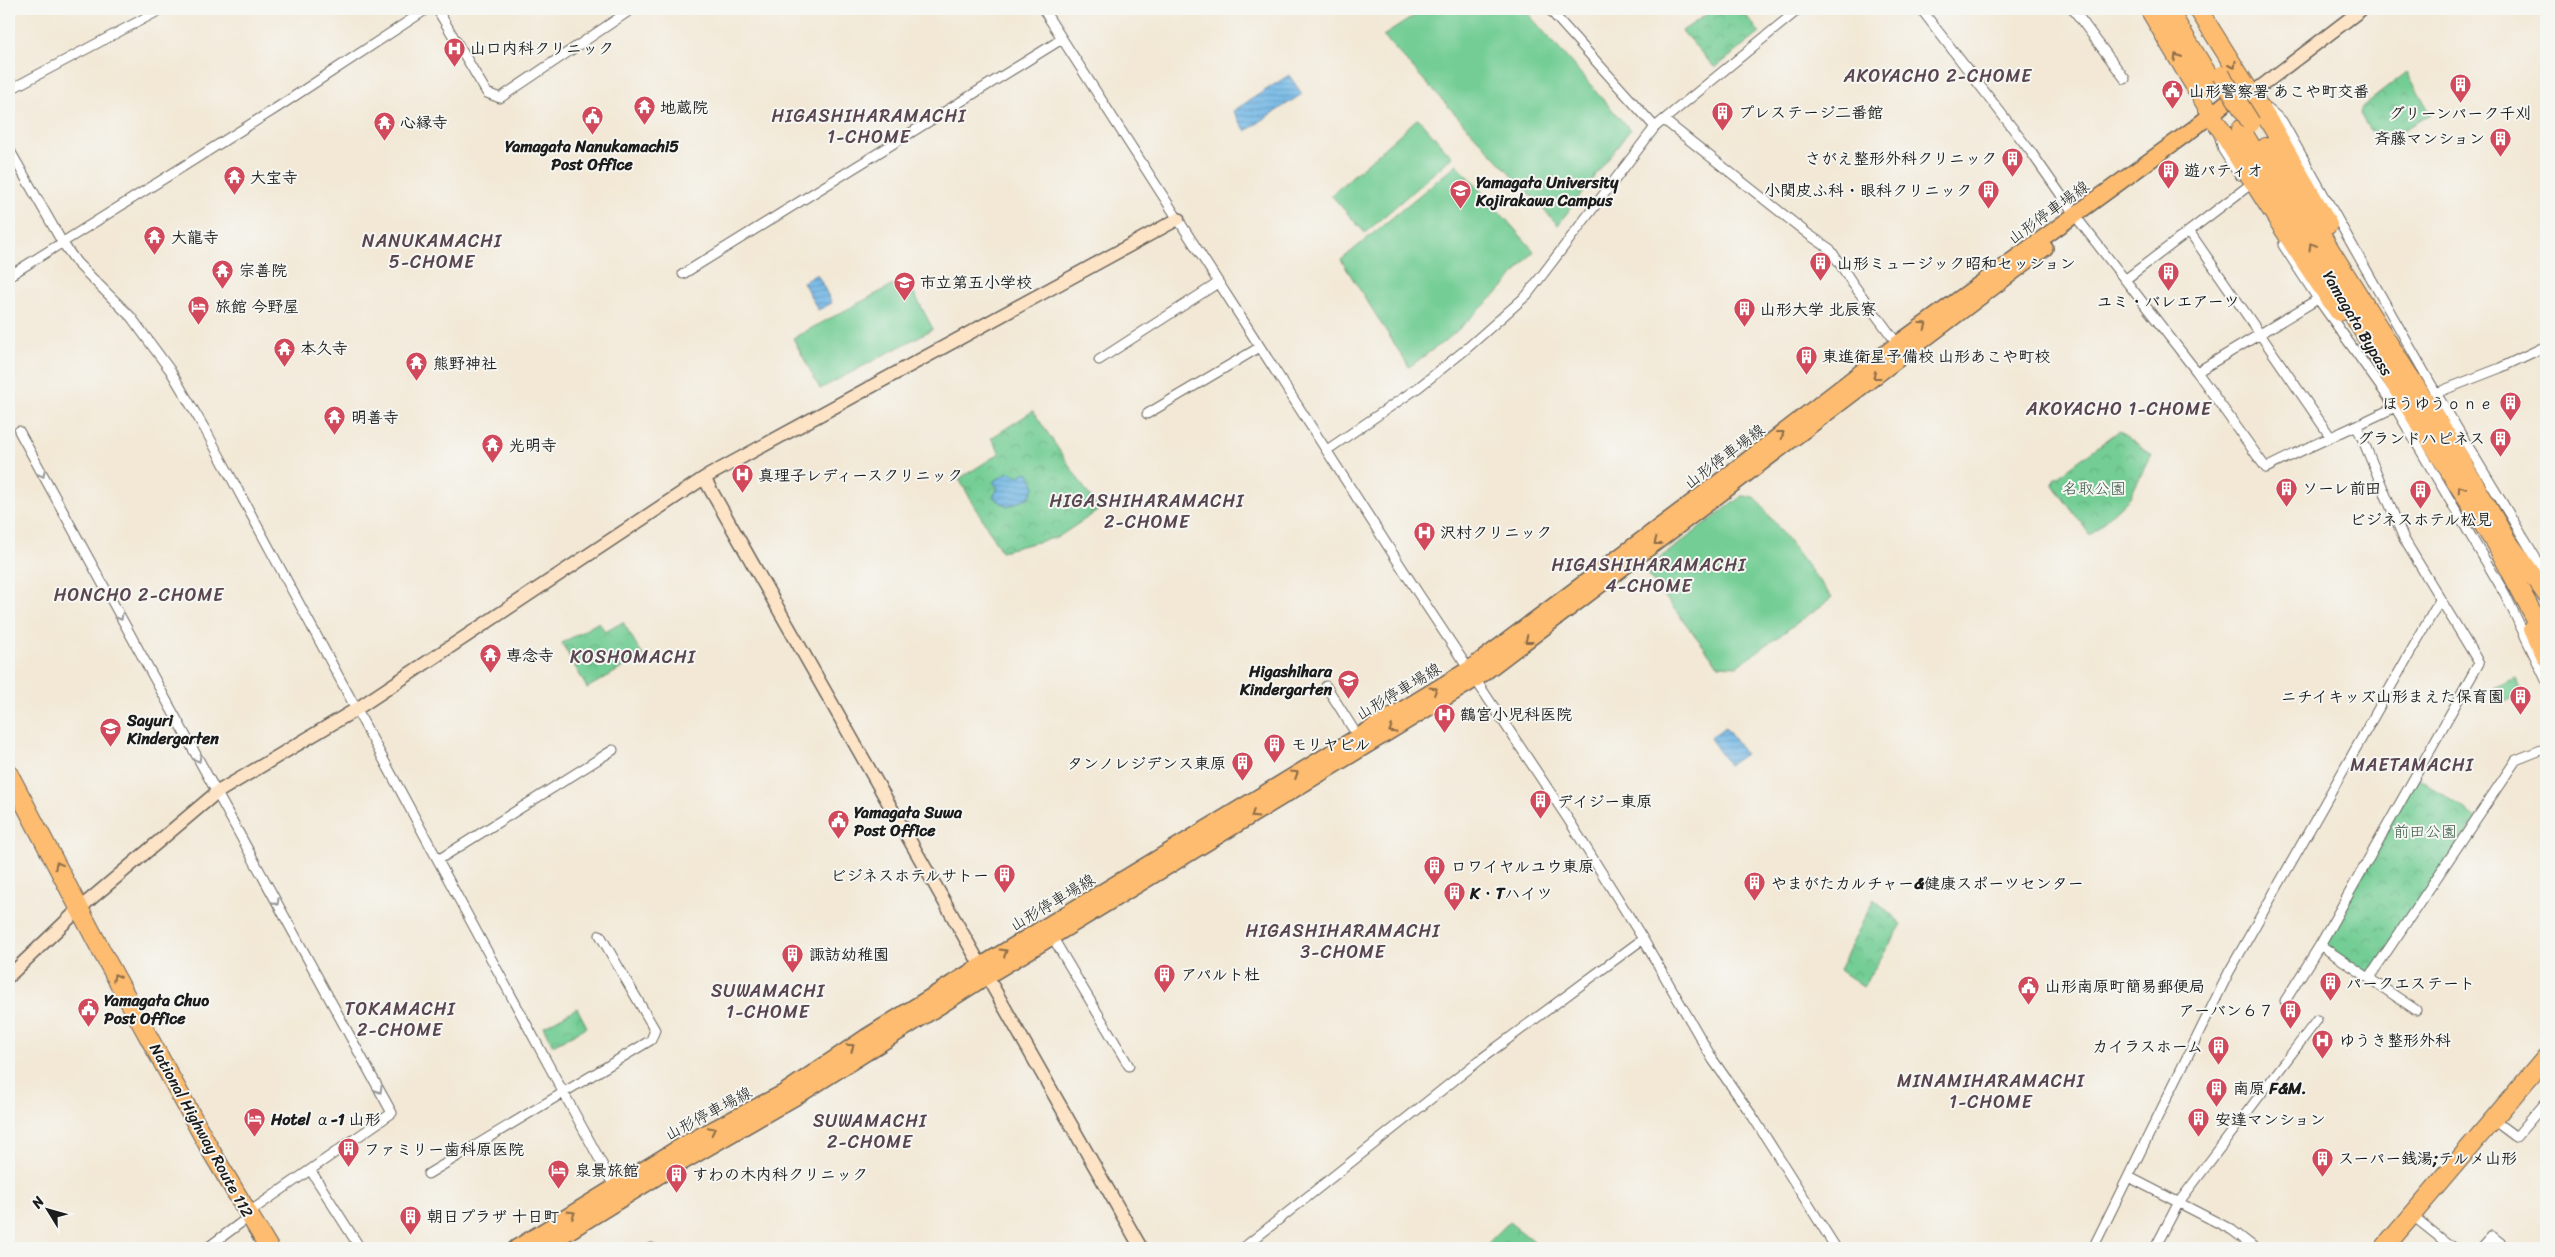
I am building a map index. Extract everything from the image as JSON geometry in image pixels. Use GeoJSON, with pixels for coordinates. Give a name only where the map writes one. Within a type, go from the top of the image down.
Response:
{"type":"FeatureCollection","features":[{"type":"Feature","properties":{"kind":"highway"},"geometry":{"type":"LineString","coordinates":[[2149,9],[2213,119],[2231,143],[2286,236],[2349,326],[2396,371]]}},
{"type":"Feature","properties":{"kind":"highway","name":"Yamagata Bypass"},"geometry":{"type":"LineString","coordinates":[[2168,9],[2217,79],[2502,544],[2546,612]]}},
{"type":"Feature","properties":{"kind":"highway","name":"Yamagata Bypass"},"geometry":{"type":"LineString","coordinates":[[2182,9],[2217,79]]}},
{"type":"Feature","properties":{"kind":"highway"},"geometry":{"type":"LineString","coordinates":[[2198,9],[2381,315],[2396,371]]}},
{"type":"Feature","properties":{"kind":"highway"},"geometry":{"type":"LineString","coordinates":[[2502,544],[2546,594]]}},
{"type":"Feature","properties":{"kind":"highway"},"geometry":{"type":"LineString","coordinates":[[2502,544],[2546,657]]}},
{"type":"Feature","properties":{"kind":"highway","name":"Yamagata Bypass"},"geometry":{"type":"LineString","coordinates":[[2502,544],[2546,638]]}},
{"type":"Feature","properties":{"kind":"highway","name":"National Highway Route 112"},"geometry":{"type":"LineString","coordinates":[[9,774],[211,1151],[268,1248]]}},
{"type":"Feature","properties":{"kind":"highway"},"geometry":{"type":"LineString","coordinates":[[2384,1248],[2546,1057]]}},
{"type":"Feature","properties":{"kind":"highway"},"geometry":{"type":"LineString","coordinates":[[2393,1248],[2546,1071]]}},
{"type":"Feature","properties":{"kind":"main road","name":"山形停車場線"},"geometry":{"type":"LineString","coordinates":[[516,1248],[688,1142],[783,1093],[866,1037],[983,972],[1053,938],[1473,674],[1715,485],[2213,119],[2248,91]]}},
{"type":"Feature","properties":{"kind":"main road","name":"山形停車場線"},"geometry":{"type":"LineString","coordinates":[[542,1248],[657,1177],[801,1094],[983,972],[1357,735],[1473,674]]}},
{"type":"Feature","properties":{"kind":"street"},"geometry":{"type":"LineString","coordinates":[[9,90],[162,9]]}},
{"type":"Feature","properties":{"kind":"street"},"geometry":{"type":"LineString","coordinates":[[9,276],[278,107],[427,9]]}},
{"type":"Feature","properties":{"kind":"street"},"geometry":{"type":"LineString","coordinates":[[437,9],[487,93],[500,98],[632,9]]}},
{"type":"Feature","properties":{"kind":"street"},"geometry":{"type":"LineString","coordinates":[[1043,9],[1218,283],[1570,822],[1643,939],[1713,1060],[1753,1117],[1836,1248]]}},
{"type":"Feature","properties":{"kind":"street"},"geometry":{"type":"LineString","coordinates":[[1549,9],[1655,127]]}},
{"type":"Feature","properties":{"kind":"street"},"geometry":{"type":"LineString","coordinates":[[1327,450],[1419,386],[1465,350],[1526,295],[1655,127],[1799,9]]}},
{"type":"Feature","properties":{"kind":"street"},"geometry":{"type":"LineString","coordinates":[[1921,9],[2031,152],[2077,218],[2126,278],[2197,372],[2266,468],[2330,436],[2358,426],[2395,407]]}},
{"type":"Feature","properties":{"kind":"street"},"geometry":{"type":"LineString","coordinates":[[2073,9],[2126,79]]}},
{"type":"Feature","properties":{"kind":"street"},"geometry":{"type":"LineString","coordinates":[[2248,91],[2350,9]]}},
{"type":"Feature","properties":{"kind":"street"},"geometry":{"type":"LineString","coordinates":[[2248,91],[2362,9]]}},
{"type":"Feature","properties":{"kind":"street"},"geometry":{"type":"LineString","coordinates":[[683,274],[1062,39]]}},
{"type":"Feature","properties":{"kind":"street"},"geometry":{"type":"LineString","coordinates":[[2248,91],[2282,121],[2436,393],[2546,575]]}},
{"type":"Feature","properties":{"kind":"street"},"geometry":{"type":"LineString","coordinates":[[2213,119],[2223,150],[2318,299],[2395,407],[2505,594],[2546,680]]}},
{"type":"Feature","properties":{"kind":"street"},"geometry":{"type":"LineString","coordinates":[[1664,120],[1808,234],[1830,249],[1901,349]]}},
{"type":"Feature","properties":{"kind":"street"},"geometry":{"type":"LineString","coordinates":[[9,149],[62,242],[77,263],[131,317],[170,370],[206,431],[355,710],[615,1188]]}},
{"type":"Feature","properties":{"kind":"street"},"geometry":{"type":"LineString","coordinates":[[2126,278],[2247,187]]}},
{"type":"Feature","properties":{"kind":"street"},"geometry":{"type":"LineString","coordinates":[[9,976],[80,908],[216,793],[355,710],[704,478],[1178,219]]}},
{"type":"Feature","properties":{"kind":"street"},"geometry":{"type":"LineString","coordinates":[[2188,231],[2330,436]]}},
{"type":"Feature","properties":{"kind":"street"},"geometry":{"type":"LineString","coordinates":[[1099,360],[1218,283]]}},
{"type":"Feature","properties":{"kind":"street"},"geometry":{"type":"LineString","coordinates":[[2197,372],[2318,299]]}},
{"type":"Feature","properties":{"kind":"street"},"geometry":{"type":"LineString","coordinates":[[2436,393],[2494,370],[2546,346]]}},
{"type":"Feature","properties":{"kind":"street"},"geometry":{"type":"LineString","coordinates":[[1147,414],[1260,347]]}},
{"type":"Feature","properties":{"kind":"street"},"geometry":{"type":"LineString","coordinates":[[2285,1001],[2320,945],[2479,663],[2404,539],[2358,426]]}},
{"type":"Feature","properties":{"kind":"street"},"geometry":{"type":"LineString","coordinates":[[19,432],[392,1113],[249,1214],[206,1248]]}},
{"type":"Feature","properties":{"kind":"street"},"geometry":{"type":"LineString","coordinates":[[704,478],[1141,1248]]}},
{"type":"Feature","properties":{"kind":"street"},"geometry":{"type":"LineString","coordinates":[[2093,1248],[2229,972],[2440,600]]}},
{"type":"Feature","properties":{"kind":"street"},"geometry":{"type":"LineString","coordinates":[[1326,686],[1357,735]]}},
{"type":"Feature","properties":{"kind":"street"},"geometry":{"type":"LineString","coordinates":[[2369,978],[2516,760],[2546,748]]}},
{"type":"Feature","properties":{"kind":"street"},"geometry":{"type":"LineString","coordinates":[[438,860],[613,750]]}},
{"type":"Feature","properties":{"kind":"street"},"geometry":{"type":"LineString","coordinates":[[428,1174],[650,1040],[655,1030],[600,935]]}},
{"type":"Feature","properties":{"kind":"street"},"geometry":{"type":"LineString","coordinates":[[1053,938],[1128,1066]]}},
{"type":"Feature","properties":{"kind":"street"},"geometry":{"type":"LineString","coordinates":[[1243,1248],[1481,1058],[1643,939]]}},
{"type":"Feature","properties":{"kind":"street"},"geometry":{"type":"LineString","coordinates":[[2320,945],[2416,1010]]}},
{"type":"Feature","properties":{"kind":"street"},"geometry":{"type":"LineString","coordinates":[[2155,1248],[2179,1202],[2317,1020]]}},
{"type":"Feature","properties":{"kind":"street"},"geometry":{"type":"LineString","coordinates":[[2500,1125],[2516,1137],[2546,1102]]}},
{"type":"Feature","properties":{"kind":"street"},"geometry":{"type":"LineString","coordinates":[[311,1170],[360,1248]]}},
{"type":"Feature","properties":{"kind":"street"},"geometry":{"type":"LineString","coordinates":[[2129,1176],[2232,1230],[2255,1248]]}},
{"type":"Feature","properties":{"kind":"street"},"geometry":{"type":"LineString","coordinates":[[2418,1220],[2453,1248]]}},
{"type":"Feature","properties":{"kind":"street"},"geometry":{"type":"LineString","coordinates":[[2481,1248],[2492,1236],[2507,1248]]}},
{"type":"Feature","properties":{"kind":"green space"},"geometry":{"type":"Polygon","coordinates":[[[1425,9],[1524,9],[1630,130],[1558,225],[1383,36],[1425,9]]]}},
{"type":"Feature","properties":{"kind":"green space"},"geometry":{"type":"Polygon","coordinates":[[[1714,9],[1741,9],[1760,33],[1715,68],[1682,31],[1714,9]]]}},
{"type":"Feature","properties":{"kind":"green space"},"geometry":{"type":"Polygon","coordinates":[[[2407,72],[2431,114],[2378,144],[2360,114],[2362,107],[2407,72]]]}},
{"type":"Feature","properties":{"kind":"green space"},"geometry":{"type":"Polygon","coordinates":[[[1418,118],[1452,157],[1365,233],[1331,195],[1418,118]]]}},
{"type":"Feature","properties":{"kind":"green space"},"geometry":{"type":"Polygon","coordinates":[[[1457,164],[1534,251],[1504,287],[1449,338],[1409,367],[1341,260],[1457,164]]]}},
{"type":"Feature","properties":{"kind":"green space"},"geometry":{"type":"Polygon","coordinates":[[[906,278],[933,329],[820,389],[793,338],[906,278]]]}},
{"type":"Feature","properties":{"kind":"green space"},"geometry":{"type":"Polygon","coordinates":[[[1033,411],[1099,510],[1058,537],[1001,551],[959,479],[1000,453],[991,438],[1033,411]]]}},
{"type":"Feature","properties":{"kind":"green space","name":"名取公園"},"geometry":{"type":"Polygon","coordinates":[[[2119,431],[2151,455],[2130,497],[2090,535],[2053,485],[2054,479],[2119,431]]]}},
{"type":"Feature","properties":{"kind":"green space"},"geometry":{"type":"Polygon","coordinates":[[[1742,496],[1755,497],[1832,598],[1737,666],[1718,665],[1647,574],[1650,566],[1742,496]]]}},
{"type":"Feature","properties":{"kind":"green space"},"geometry":{"type":"Polygon","coordinates":[[[599,622],[605,632],[623,622],[643,656],[587,688],[562,643],[599,622]]]}},
{"type":"Feature","properties":{"kind":"green space"},"geometry":{"type":"Polygon","coordinates":[[[2515,679],[2522,694],[2500,703],[2494,688],[2515,679]]]}},
{"type":"Feature","properties":{"kind":"green space","name":"前田公園"},"geometry":{"type":"Polygon","coordinates":[[[2415,775],[2476,818],[2369,978],[2320,945],[2415,775]]]}},
{"type":"Feature","properties":{"kind":"green space"},"geometry":{"type":"Polygon","coordinates":[[[1874,899],[1902,924],[1863,987],[1839,970],[1874,899]]]}},
{"type":"Feature","properties":{"kind":"green space"},"geometry":{"type":"Polygon","coordinates":[[[577,1008],[587,1027],[553,1045],[543,1027],[577,1008]]]}},
{"type":"Feature","properties":{"kind":"green space"},"geometry":{"type":"Polygon","coordinates":[[[1509,1222],[1542,1248],[1483,1248],[1509,1222]]]}},
{"type":"Feature","properties":{"kind":"water"},"geometry":{"type":"Polygon","coordinates":[[[1289,75],[1302,94],[1246,131],[1233,111],[1289,75]]]}},
{"type":"Feature","properties":{"kind":"water"},"geometry":{"type":"Polygon","coordinates":[[[817,274],[832,303],[818,310],[803,282],[817,274]]]}},
{"type":"Feature","properties":{"kind":"water"},"geometry":{"type":"Polygon","coordinates":[[[1008,472],[1020,476],[1025,472],[1029,473],[1035,486],[1029,497],[1008,507],[993,497],[998,488],[993,482],[1008,472]]]}},
{"type":"Feature","properties":{"kind":"water"},"geometry":{"type":"Polygon","coordinates":[[[1725,727],[1745,754],[1729,765],[1710,738],[1725,727]]]}},
{"type":"Feature","properties":{"kind":"place","name":"山口内科クリニック"},"geometry":{"type":"Point","coordinates":[454,67]}},
{"type":"Feature","properties":{"kind":"place","name":"グリーンパーク千刈"},"geometry":{"type":"Point","coordinates":[2460,103]}},
{"type":"Feature","properties":{"kind":"place","name":"山形警察署 あこや町交番"},"geometry":{"type":"Point","coordinates":[2173,110]}},
{"type":"Feature","properties":{"kind":"place","name":"地蔵院"},"geometry":{"type":"Point","coordinates":[644,126]}},
{"type":"Feature","properties":{"kind":"place","name":"プレステージ二番館"},"geometry":{"type":"Point","coordinates":[1722,131]}},
{"type":"Feature","properties":{"kind":"place","name":"Yamagata Nanukamachi5 Post Office"},"geometry":{"type":"Point","coordinates":[592,136]}},
{"type":"Feature","properties":{"kind":"place","name":"心縁寺"},"geometry":{"type":"Point","coordinates":[384,141]}},
{"type":"Feature","properties":{"kind":"place","name":"斉藤マンション"},"geometry":{"type":"Point","coordinates":[2501,157]}},
{"type":"Feature","properties":{"kind":"place","name":"さがえ整形外科クリニック"},"geometry":{"type":"Point","coordinates":[2013,177]}},
{"type":"Feature","properties":{"kind":"place","name":"遊パティオ"},"geometry":{"type":"Point","coordinates":[2168,189]}},
{"type":"Feature","properties":{"kind":"place","name":"大宝寺"},"geometry":{"type":"Point","coordinates":[234,196]}},
{"type":"Feature","properties":{"kind":"place","name":"小関皮ふ科・眼科クリニック"},"geometry":{"type":"Point","coordinates":[1988,209]}},
{"type":"Feature","properties":{"kind":"place","name":"Yamagata University Kojirakawa Campus"},"geometry":{"type":"Point","coordinates":[1460,210]}},
{"type":"Feature","properties":{"kind":"place","name":"大龍寺"},"geometry":{"type":"Point","coordinates":[155,256]}},
{"type":"Feature","properties":{"kind":"place","name":"山形ミュージック昭和セッション"},"geometry":{"type":"Point","coordinates":[1821,282]}},
{"type":"Feature","properties":{"kind":"place","name":"宗善院"},"geometry":{"type":"Point","coordinates":[223,289]}},
{"type":"Feature","properties":{"kind":"place","name":"ユミ・バレエアーツ"},"geometry":{"type":"Point","coordinates":[2168,291]}},
{"type":"Feature","properties":{"kind":"place","name":"市立第五小学校"},"geometry":{"type":"Point","coordinates":[904,301]}},
{"type":"Feature","properties":{"kind":"place","name":"旅館 今野屋"},"geometry":{"type":"Point","coordinates":[199,325]}},
{"type":"Feature","properties":{"kind":"place","name":"山形大学 北辰寮"},"geometry":{"type":"Point","coordinates":[1744,328]}},
{"type":"Feature","properties":{"kind":"place","name":"本久寺"},"geometry":{"type":"Point","coordinates":[284,367]}},
{"type":"Feature","properties":{"kind":"place","name":"東進衛星予備校 山形あこや町校"},"geometry":{"type":"Point","coordinates":[1806,375]}},
{"type":"Feature","properties":{"kind":"place","name":"熊野神社"},"geometry":{"type":"Point","coordinates":[417,382]}},
{"type":"Feature","properties":{"kind":"place","name":"ほうゆうｏｎｅ"},"geometry":{"type":"Point","coordinates":[2510,422]}},
{"type":"Feature","properties":{"kind":"place","name":"明善寺"},"geometry":{"type":"Point","coordinates":[335,436]}},
{"type":"Feature","properties":{"kind":"place","name":"グランドハピネス"},"geometry":{"type":"Point","coordinates":[2501,457]}},
{"type":"Feature","properties":{"kind":"place","name":"光明寺"},"geometry":{"type":"Point","coordinates":[493,464]}},
{"type":"Feature","properties":{"kind":"place","name":"真理子レディースクリニック"},"geometry":{"type":"Point","coordinates":[742,494]}},
{"type":"Feature","properties":{"kind":"place","name":"ソーレ前田"},"geometry":{"type":"Point","coordinates":[2286,507]}},
{"type":"Feature","properties":{"kind":"place","name":"ビジネスホテル松見"},"geometry":{"type":"Point","coordinates":[2421,509]}},
{"type":"Feature","properties":{"kind":"place","name":"沢村クリニック"},"geometry":{"type":"Point","coordinates":[1424,551]}},
{"type":"Feature","properties":{"kind":"place","name":"専念寺"},"geometry":{"type":"Point","coordinates":[490,674]}},
{"type":"Feature","properties":{"kind":"place","name":"Higashihara Kindergarten"},"geometry":{"type":"Point","coordinates":[1348,699]}},
{"type":"Feature","properties":{"kind":"place","name":"ニチイキッズ山形まえた保育園"},"geometry":{"type":"Point","coordinates":[2520,715]}},
{"type":"Feature","properties":{"kind":"place","name":"鶴宮小児科医院"},"geometry":{"type":"Point","coordinates":[1444,733]}},
{"type":"Feature","properties":{"kind":"place","name":"Sayuri Kindergarten"},"geometry":{"type":"Point","coordinates":[111,748]}},
{"type":"Feature","properties":{"kind":"place","name":"モリヤビル"},"geometry":{"type":"Point","coordinates":[1275,763]}},
{"type":"Feature","properties":{"kind":"place","name":"タンノレジデンス東原"},"geometry":{"type":"Point","coordinates":[1242,782]}},
{"type":"Feature","properties":{"kind":"place","name":"デイジー東原"},"geometry":{"type":"Point","coordinates":[1541,820]}},
{"type":"Feature","properties":{"kind":"place","name":"Yamagata Suwa Post Office"},"geometry":{"type":"Point","coordinates":[838,840]}},
{"type":"Feature","properties":{"kind":"place","name":"ロワイヤルユウ東原"},"geometry":{"type":"Point","coordinates":[1435,885]}},
{"type":"Feature","properties":{"kind":"place","name":"ビジネスホテルサトー"},"geometry":{"type":"Point","coordinates":[1005,894]}},
{"type":"Feature","properties":{"kind":"place","name":"やまがたカルチャー&健康スポーツセンター"},"geometry":{"type":"Point","coordinates":[1755,902]}},
{"type":"Feature","properties":{"kind":"place","name":"K・Tハイツ"},"geometry":{"type":"Point","coordinates":[1454,912]}},
{"type":"Feature","properties":{"kind":"place","name":"諏訪幼稚園"},"geometry":{"type":"Point","coordinates":[793,973]}},
{"type":"Feature","properties":{"kind":"place","name":"アパルト杜"},"geometry":{"type":"Point","coordinates":[1165,993]}},
{"type":"Feature","properties":{"kind":"place","name":"パークエステート"},"geometry":{"type":"Point","coordinates":[2330,1002]}},
{"type":"Feature","properties":{"kind":"place","name":"山形南原町簡易郵便局"},"geometry":{"type":"Point","coordinates":[2029,1005]}},
{"type":"Feature","properties":{"kind":"place","name":"Yamagata Chuo Post Office"},"geometry":{"type":"Point","coordinates":[88,1028]}},
{"type":"Feature","properties":{"kind":"place","name":"アーバン６７"},"geometry":{"type":"Point","coordinates":[2290,1029]}},
{"type":"Feature","properties":{"kind":"place","name":"ゆうき整形外科"},"geometry":{"type":"Point","coordinates":[2323,1059]}},
{"type":"Feature","properties":{"kind":"place","name":"カイラスホーム"},"geometry":{"type":"Point","coordinates":[2219,1065]}},
{"type":"Feature","properties":{"kind":"place","name":"南原 F&M."},"geometry":{"type":"Point","coordinates":[2217,1107]}},
{"type":"Feature","properties":{"kind":"place","name":"Hotel α-1 山形"},"geometry":{"type":"Point","coordinates":[255,1138]}},
{"type":"Feature","properties":{"kind":"place","name":"安達マンション"},"geometry":{"type":"Point","coordinates":[2199,1138]}},
{"type":"Feature","properties":{"kind":"place","name":"ファミリー歯科原医院"},"geometry":{"type":"Point","coordinates":[348,1168]}},
{"type":"Feature","properties":{"kind":"place","name":"スーパー銭湯;テルメ山形"},"geometry":{"type":"Point","coordinates":[2322,1177]}},
{"type":"Feature","properties":{"kind":"place","name":"泉景旅館"},"geometry":{"type":"Point","coordinates":[559,1189]}},
{"type":"Feature","properties":{"kind":"place","name":"すわの木内科クリニック"},"geometry":{"type":"Point","coordinates":[676,1193]}},
{"type":"Feature","properties":{"kind":"place","name":"朝日プラザ 十日町"},"geometry":{"type":"Point","coordinates":[411,1235]}},
{"type":"Feature","properties":{"kind":"district","name":"AKOYACHO 2-CHOME"},"geometry":{"type":"Point","coordinates":[1938,76]}},
{"type":"Feature","properties":{"kind":"district","name":"HIGASHIHARAMACHI 1-CHOME"},"geometry":{"type":"Point","coordinates":[869,126]}},
{"type":"Feature","properties":{"kind":"district","name":"NANUKAMACHI 5-CHOME"},"geometry":{"type":"Point","coordinates":[432,251]}},
{"type":"Feature","properties":{"kind":"district","name":"AKOYACHO 1-CHOME"},"geometry":{"type":"Point","coordinates":[2119,409]}},
{"type":"Feature","properties":{"kind":"district","name":"HIGASHIHARAMACHI 2-CHOME"},"geometry":{"type":"Point","coordinates":[1147,511]}},
{"type":"Feature","properties":{"kind":"district","name":"HIGASHIHARAMACHI 4-CHOME"},"geometry":{"type":"Point","coordinates":[1649,575]}},
{"type":"Feature","properties":{"kind":"district","name":"HONCHO 2-CHOME"},"geometry":{"type":"Point","coordinates":[139,595]}},
{"type":"Feature","properties":{"kind":"district","name":"KOSHOMACHI"},"geometry":{"type":"Point","coordinates":[633,657]}},
{"type":"Feature","properties":{"kind":"district","name":"MAETAMACHI"},"geometry":{"type":"Point","coordinates":[2412,765]}},
{"type":"Feature","properties":{"kind":"district","name":"HIGASHIHARAMACHI 3-CHOME"},"geometry":{"type":"Point","coordinates":[1343,941]}},
{"type":"Feature","properties":{"kind":"district","name":"SUWAMACHI 1-CHOME"},"geometry":{"type":"Point","coordinates":[768,1001]}},
{"type":"Feature","properties":{"kind":"district","name":"TOKAMACHI 2-CHOME"},"geometry":{"type":"Point","coordinates":[400,1019]}},
{"type":"Feature","properties":{"kind":"district","name":"MINAMIHARAMACHI 1-CHOME"},"geometry":{"type":"Point","coordinates":[1991,1091]}},
{"type":"Feature","properties":{"kind":"district","name":"SUWAMACHI 2-CHOME"},"geometry":{"type":"Point","coordinates":[870,1131]}}]}
